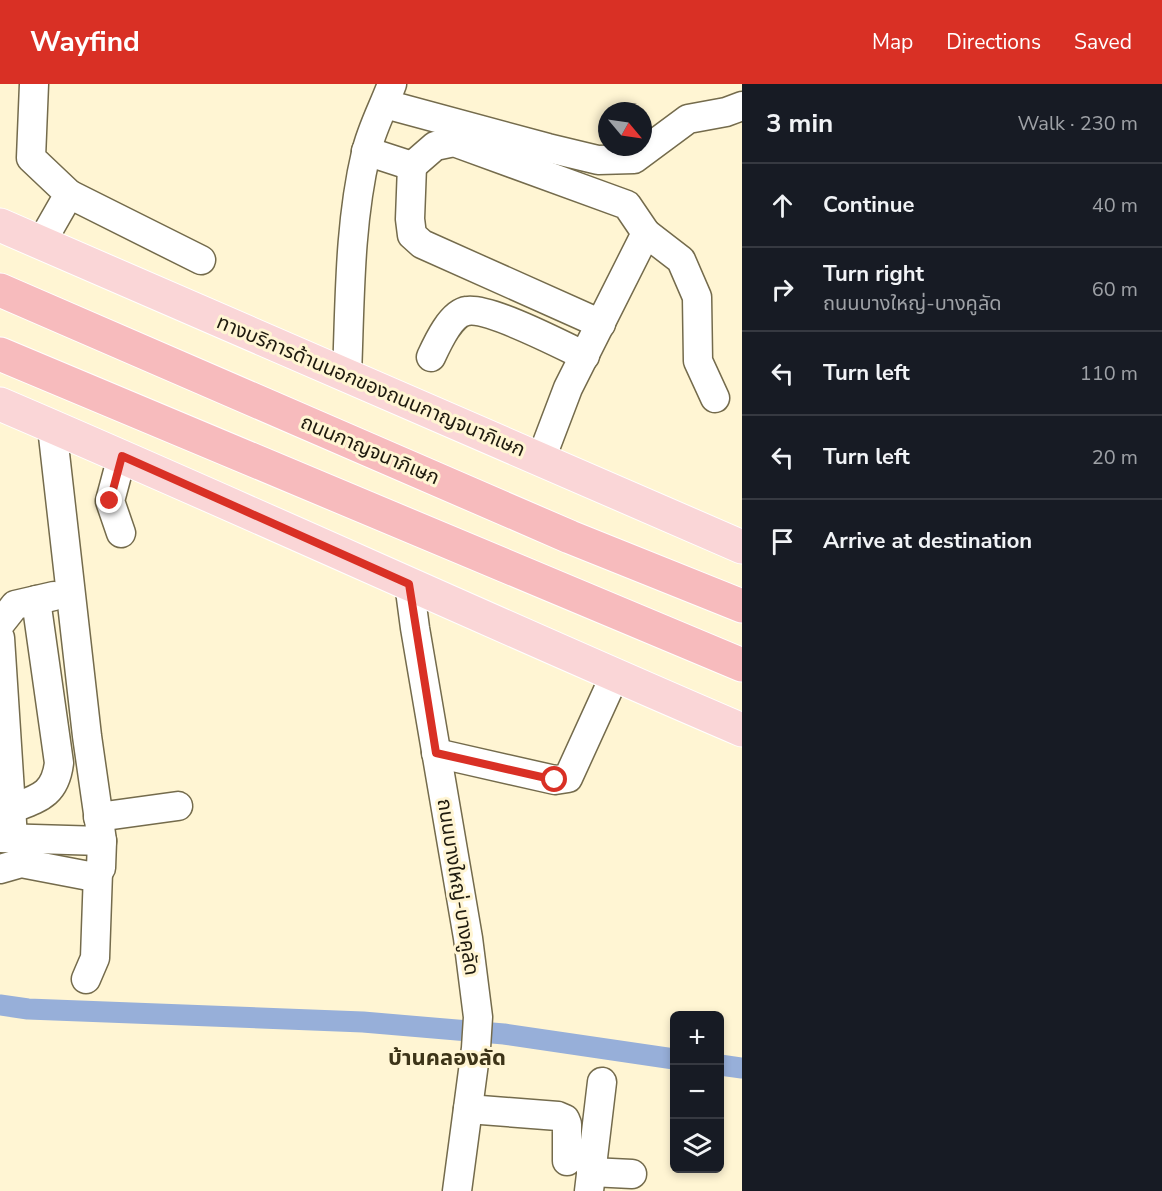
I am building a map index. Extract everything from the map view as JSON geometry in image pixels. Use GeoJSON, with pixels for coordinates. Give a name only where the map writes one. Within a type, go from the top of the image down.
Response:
{"type":"FeatureCollection","features":[{"type":"Feature","properties":{"kind":"highway"},"geometry":{"type":"LineString","coordinates":[[0,277],[44,309]]}},
{"type":"Feature","properties":{"kind":"highway","name":"ถนนกาญจนาภิเษก"},"geometry":{"type":"LineString","coordinates":[[0,290],[570,537],[742,606]]}},
{"type":"Feature","properties":{"kind":"highway"},"geometry":{"type":"LineString","coordinates":[[0,354],[742,665]]}},
{"type":"Feature","properties":{"kind":"main road","name":"ทางบริการด้านนอกของถนนกาญจนาภิเษก"},"geometry":{"type":"LineString","coordinates":[[0,225],[742,547]]}},
{"type":"Feature","properties":{"kind":"main road"},"geometry":{"type":"LineString","coordinates":[[0,404],[742,730]]}},
{"type":"Feature","properties":{"kind":"street"},"geometry":{"type":"LineString","coordinates":[[34,84],[32,158],[69,194],[201,260]]}},
{"type":"Feature","properties":{"kind":"street"},"geometry":{"type":"LineString","coordinates":[[347,375],[351,270],[359,192],[366,151],[389,94],[548,148],[598,159],[634,159],[688,119],[735,114]]}},
{"type":"Feature","properties":{"kind":"street"},"geometry":{"type":"LineString","coordinates":[[601,324],[422,244],[412,235],[410,219],[412,166],[435,146],[454,142],[627,206],[646,233],[681,260],[697,297],[699,361],[715,399]]}},
{"type":"Feature","properties":{"kind":"street"},"geometry":{"type":"LineString","coordinates":[[366,151],[412,166]]}},
{"type":"Feature","properties":{"kind":"street"},"geometry":{"type":"LineString","coordinates":[[585,190],[590,158]]}},
{"type":"Feature","properties":{"kind":"street"},"geometry":{"type":"LineString","coordinates":[[40,243],[69,194]]}},
{"type":"Feature","properties":{"kind":"street"},"geometry":{"type":"LineString","coordinates":[[541,459],[568,388],[646,233]]}},
{"type":"Feature","properties":{"kind":"street"},"geometry":{"type":"LineString","coordinates":[[431,357],[444,332],[456,317],[466,310],[477,311],[508,321],[585,356]]}},
{"type":"Feature","properties":{"kind":"street"},"geometry":{"type":"LineString","coordinates":[[52,426],[100,829],[101,868],[98,872],[95,958],[86,979]]}},
{"type":"Feature","properties":{"kind":"street"},"geometry":{"type":"LineString","coordinates":[[122,456],[110,501],[122,533]]}},
{"type":"Feature","properties":{"kind":"street","name":"ถนนบางใหญ่-บางคูลัด"},"geometry":{"type":"LineString","coordinates":[[409,584],[468,938],[478,1017],[457,1191]]}},
{"type":"Feature","properties":{"kind":"street"},"geometry":{"type":"LineString","coordinates":[[0,624],[15,605],[71,594]]}},
{"type":"Feature","properties":{"kind":"street"},"geometry":{"type":"LineString","coordinates":[[11,809],[42,797],[57,778],[59,763],[36,600]]}},
{"type":"Feature","properties":{"kind":"street"},"geometry":{"type":"LineString","coordinates":[[0,638],[11,809],[7,838],[100,829],[178,806]]}},
{"type":"Feature","properties":{"kind":"street"},"geometry":{"type":"LineString","coordinates":[[436,753],[555,780],[568,778],[615,675]]}},
{"type":"Feature","properties":{"kind":"street"},"geometry":{"type":"LineString","coordinates":[[0,869],[21,863],[89,876],[98,872]]}},
{"type":"Feature","properties":{"kind":"street"},"geometry":{"type":"LineString","coordinates":[[583,1175],[602,1082]]}},
{"type":"Feature","properties":{"kind":"street"},"geometry":{"type":"LineString","coordinates":[[468,1109],[558,1116],[565,1119],[583,1175]]}},
{"type":"Feature","properties":{"kind":"street"},"geometry":{"type":"LineString","coordinates":[[583,1175],[632,1174]]}},
{"type":"Feature","properties":{"kind":"waterway"},"geometry":{"type":"LineString","coordinates":[[0,1005],[28,1009],[363,1022],[504,1034],[670,1058]]}},
{"type":"Feature","properties":{"kind":"waterway"},"geometry":{"type":"LineString","coordinates":[[724,1066],[742,1068]]}},
{"type":"Feature","properties":{"kind":"district","name":"บ้านคลองลัด"},"geometry":{"type":"Point","coordinates":[447,1058]}},
{"type":"Feature","properties":{"kind":"route"},"geometry":{"type":"LineString","coordinates":[[110,501],[122,456],[409,584],[436,753],[555,780]]}}]}
